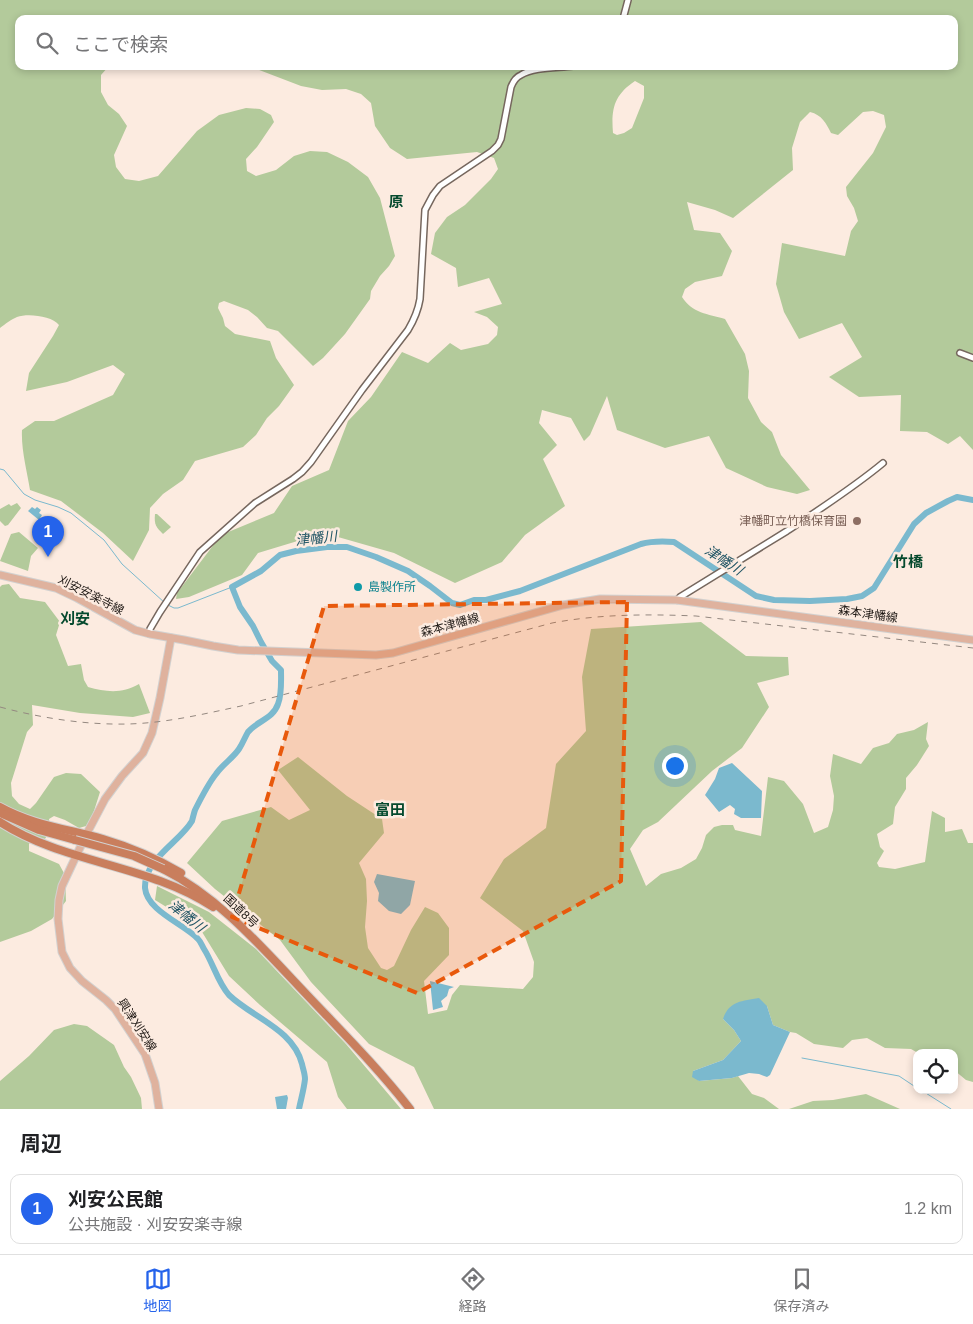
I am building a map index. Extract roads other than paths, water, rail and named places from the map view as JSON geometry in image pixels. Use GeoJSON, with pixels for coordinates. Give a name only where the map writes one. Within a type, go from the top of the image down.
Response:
{"type":"FeatureCollection","features":[{"type":"Feature","properties":{"kind":"highway"},"geometry":{"type":"LineString","coordinates":[[0,807],[40,824],[132,849],[165,867]]}},
{"type":"Feature","properties":{"kind":"highway","name":"国道8号"},"geometry":{"type":"LineString","coordinates":[[0,813],[38,830],[134,856],[165,867],[199,890],[256,941],[382,1074],[410,1109]]}},
{"type":"Feature","properties":{"kind":"highway"},"geometry":{"type":"LineString","coordinates":[[0,822],[34,840],[76,855],[157,879],[201,899],[229,918],[256,941]]}},
{"type":"Feature","properties":{"kind":"main road","name":"刈安安楽寺線"},"geometry":{"type":"LineString","coordinates":[[0,575],[56,588],[135,630],[171,638]]}},
{"type":"Feature","properties":{"kind":"main road","name":"森本津幡線"},"geometry":{"type":"LineString","coordinates":[[171,638],[260,652],[384,654],[563,605],[600,599],[677,600],[973,640]]}},
{"type":"Feature","properties":{"kind":"main road"},"geometry":{"type":"LineString","coordinates":[[76,855],[105,799],[122,776],[143,753],[149,740],[160,698],[171,638]]}},
{"type":"Feature","properties":{"kind":"main road","name":"興津刈安線"},"geometry":{"type":"LineString","coordinates":[[76,855],[58,900],[62,952],[70,968],[82,981],[116,1010],[144,1054],[154,1083],[159,1109]]}},
{"type":"Feature","properties":{"kind":"street"},"geometry":{"type":"LineString","coordinates":[[624,15],[628,0]]}},
{"type":"Feature","properties":{"kind":"street"},"geometry":{"type":"LineString","coordinates":[[150,634],[150,629],[200,552],[255,503],[302,472],[408,330],[416,315],[420,299],[425,210],[440,186],[498,145],[501,139],[510,87],[514,81],[520,75],[543,70]]}},
{"type":"Feature","properties":{"kind":"street"},"geometry":{"type":"LineString","coordinates":[[960,352],[973,358]]}},
{"type":"Feature","properties":{"kind":"street"},"geometry":{"type":"LineString","coordinates":[[677,600],[680,596],[727,569],[832,502],[883,463]]}},
{"type":"Feature","properties":{"kind":"water"},"geometry":{"type":"Polygon","coordinates":[[[32,507],[35,509],[37,507],[41,510],[39,513],[42,515],[39,520],[28,511],[32,507]]]}},
{"type":"Feature","properties":{"kind":"water"},"geometry":{"type":"Polygon","coordinates":[[[732,763],[762,791],[761,818],[741,818],[734,814],[735,809],[730,805],[719,812],[705,795],[715,779],[719,768],[732,763]]]}},
{"type":"Feature","properties":{"kind":"water"},"geometry":{"type":"Polygon","coordinates":[[[377,874],[415,881],[410,905],[401,914],[389,911],[378,901],[379,893],[374,882],[377,874]]]}},
{"type":"Feature","properties":{"kind":"water"},"geometry":{"type":"Polygon","coordinates":[[[430,981],[454,987],[449,989],[447,996],[441,1001],[443,1007],[433,1010],[430,981]]]}},
{"type":"Feature","properties":{"kind":"water"},"geometry":{"type":"Polygon","coordinates":[[[759,998],[767,1006],[773,1025],[790,1032],[770,1075],[767,1077],[749,1073],[732,1078],[699,1081],[692,1077],[693,1071],[723,1060],[741,1041],[734,1030],[723,1019],[729,1009],[737,1003],[759,998]]]}},
{"type":"Feature","properties":{"kind":"water"},"geometry":{"type":"Polygon","coordinates":[[[287,1095],[286,1109],[277,1109],[275,1097],[287,1095]]]}},
{"type":"Feature","properties":{"kind":"waterway"},"geometry":{"type":"LineString","coordinates":[[0,469],[4,470],[24,494],[71,513],[104,540],[122,564],[165,603]]}},
{"type":"Feature","properties":{"kind":"waterway","name":"津幡川"},"geometry":{"type":"LineString","coordinates":[[299,1109],[305,1075],[297,1052],[281,1033],[229,995],[199,940],[152,904],[145,888],[150,868],[192,821],[195,810],[213,778],[237,752],[248,732],[269,717],[276,709],[279,700],[281,670],[272,661],[240,607],[232,587],[261,571],[280,555],[327,547],[347,547],[408,571],[452,603],[460,605],[474,600],[486,600],[520,591],[641,544],[665,541],[674,542],[756,596],[774,600],[847,599],[862,596],[874,588],[914,524],[926,513],[957,497],[973,500]]}},
{"type":"Feature","properties":{"kind":"waterway"},"geometry":{"type":"LineString","coordinates":[[168,605],[178,608],[232,587]]}},
{"type":"Feature","properties":{"kind":"waterway"},"geometry":{"type":"LineString","coordinates":[[802,1058],[899,1076],[913,1085]]}},
{"type":"Feature","properties":{"kind":"waterway"},"geometry":{"type":"LineString","coordinates":[[927,1094],[951,1109]]}},
{"type":"Feature","properties":{"kind":"railway"},"geometry":{"type":"LineString","coordinates":[[0,707],[79,722],[128,724],[171,720],[241,706],[552,623],[606,616],[696,616],[973,648]]}},
{"type":"Feature","properties":{"kind":"place","name":"津幡町立竹橋保育園"},"geometry":{"type":"Point","coordinates":[857,521]}},
{"type":"Feature","properties":{"kind":"place","name":"刈安公民館"},"geometry":{"type":"Point","coordinates":[48,557]}},
{"type":"Feature","properties":{"kind":"place","name":"島製作所"},"geometry":{"type":"Point","coordinates":[358,587]}},
{"type":"Feature","properties":{"kind":"district","name":"原"},"geometry":{"type":"Point","coordinates":[396,201]}},
{"type":"Feature","properties":{"kind":"district","name":"竹橋"},"geometry":{"type":"Point","coordinates":[908,561]}},
{"type":"Feature","properties":{"kind":"district","name":"刈安"},"geometry":{"type":"Point","coordinates":[75,618]}},
{"type":"Feature","properties":{"kind":"district","name":"富田"},"geometry":{"type":"Point","coordinates":[390,809]}}]}
